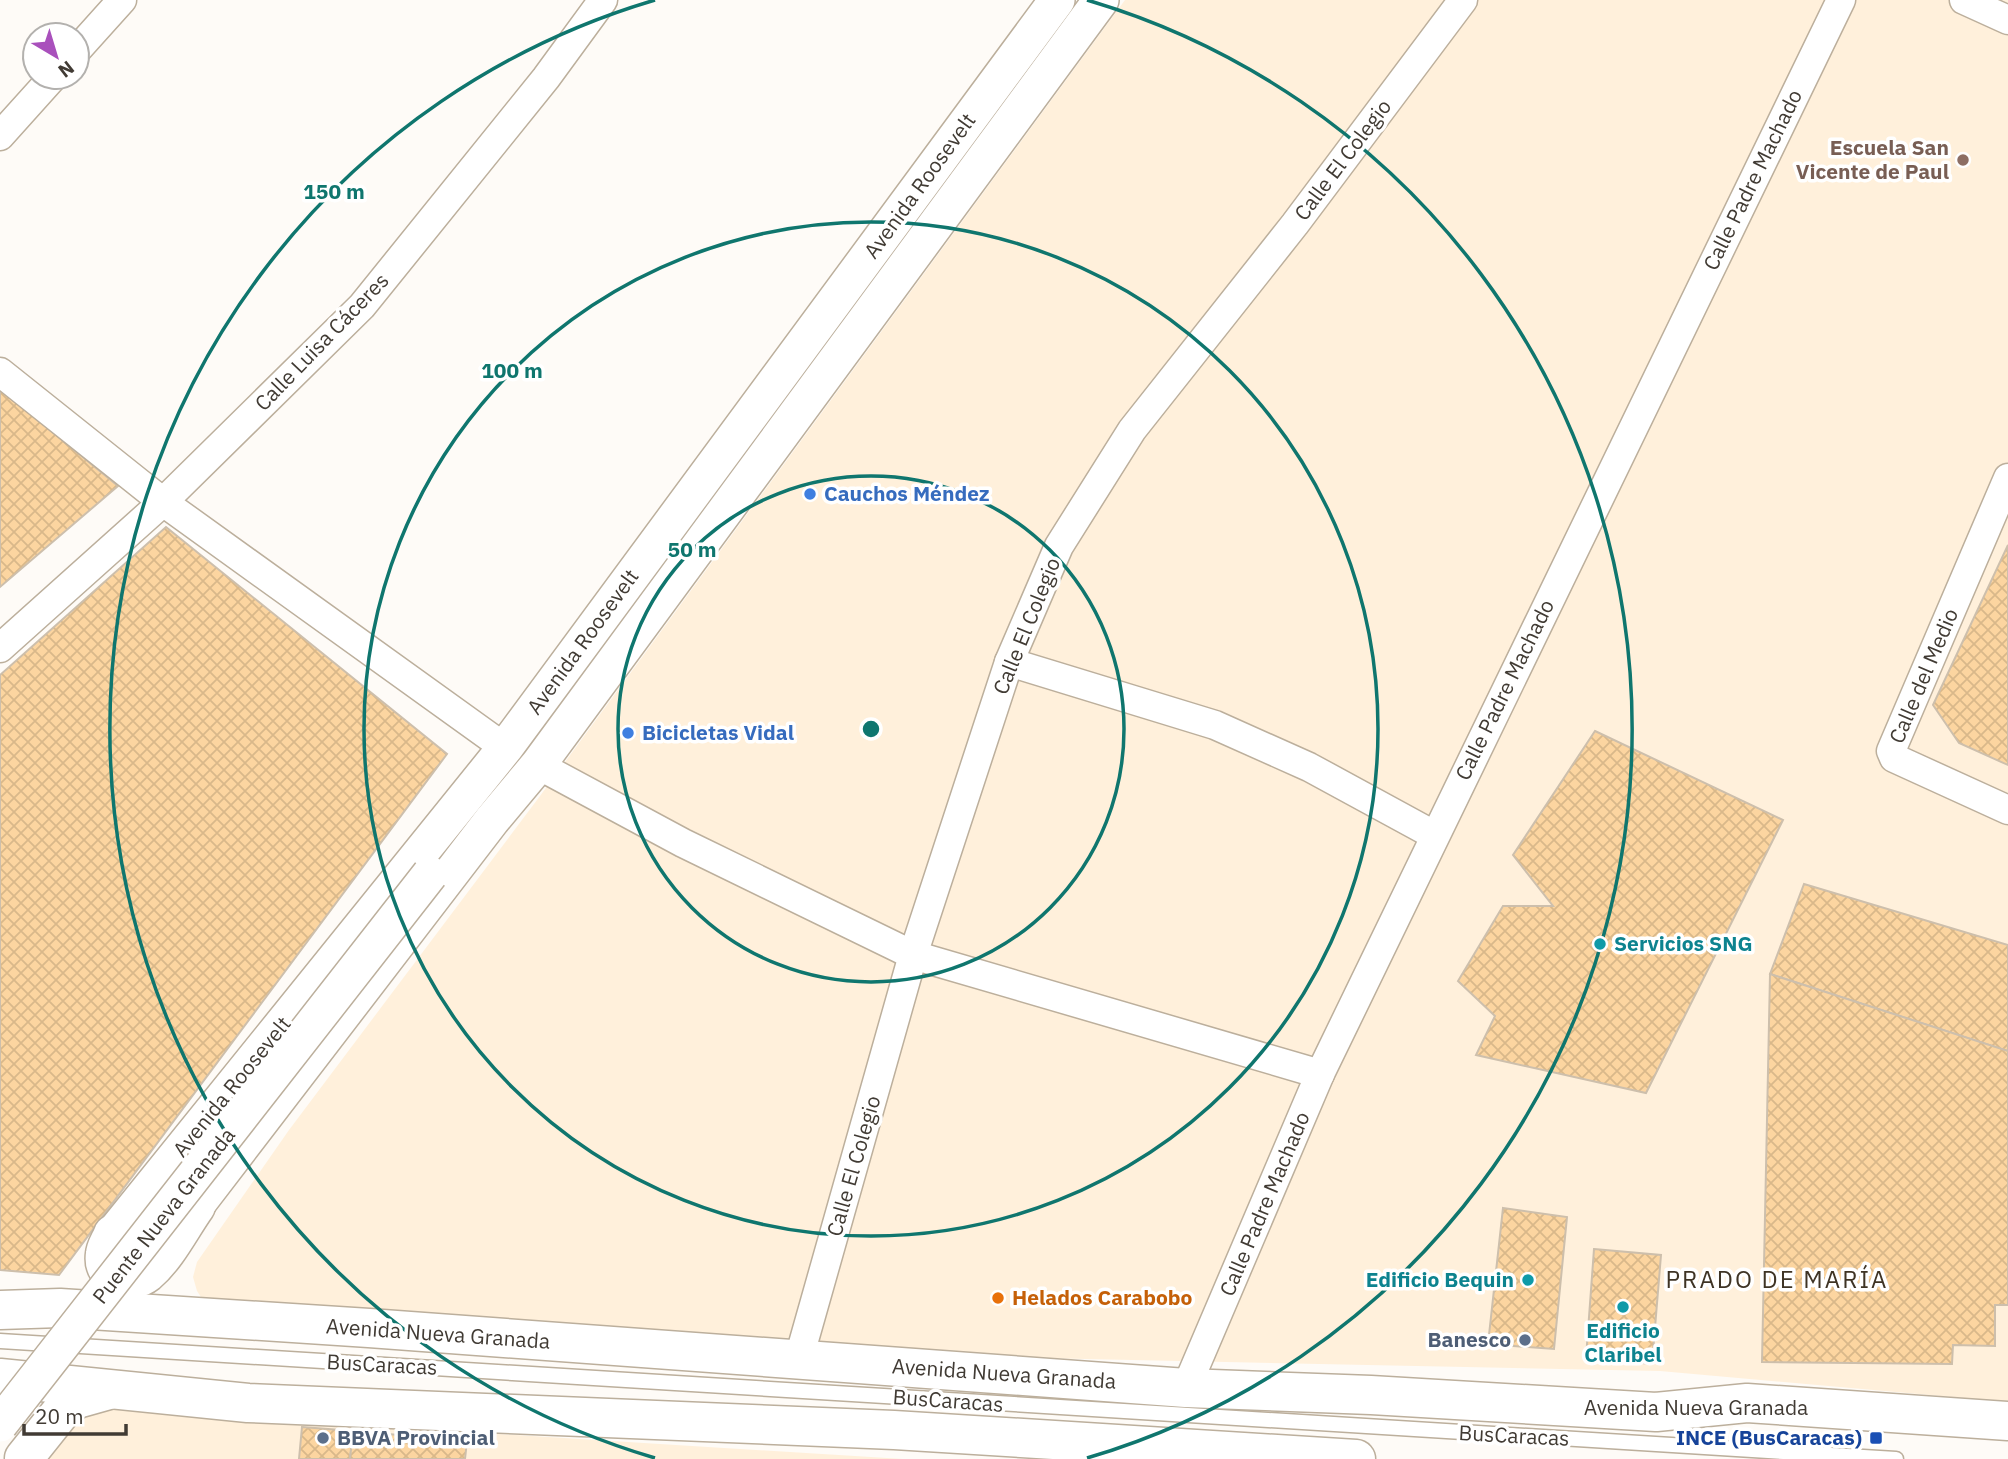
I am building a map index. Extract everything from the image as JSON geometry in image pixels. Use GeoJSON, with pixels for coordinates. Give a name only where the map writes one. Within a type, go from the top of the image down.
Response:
{"type":"FeatureCollection","features":[{"type":"Feature","properties":{"kind":"main road"},"geometry":{"type":"LineString","coordinates":[[113,1234],[104,1255],[107,1267],[117,1279],[127,1282],[136,1279],[156,1263],[196,1206]]}},
{"type":"Feature","properties":{"kind":"main road"},"geometry":{"type":"LineString","coordinates":[[186,1319],[169,1287],[170,1272],[196,1206]]}},
{"type":"Feature","properties":{"kind":"main road"},"geometry":{"type":"LineString","coordinates":[[60,1308],[113,1234]]}},
{"type":"Feature","properties":{"kind":"main road","name":"Avenida Nueva Granada"},"geometry":{"type":"LineString","coordinates":[[0,1310],[60,1308],[186,1319],[369,1328],[516,1341],[799,1358],[1186,1388],[1370,1395],[1656,1412],[1746,1403],[2008,1421]]}},
{"type":"Feature","properties":{"kind":"main road"},"geometry":{"type":"LineString","coordinates":[[0,1378],[248,1403],[881,1430],[1131,1453],[1356,1459]]}},
{"type":"Feature","properties":{"kind":"main road"},"geometry":{"type":"LineString","coordinates":[[0,1395],[14,1389],[39,1401],[48,1412],[47,1422],[24,1459]]}},
{"type":"Feature","properties":{"kind":"main road"},"geometry":{"type":"LineString","coordinates":[[24,1459],[64,1408],[77,1399],[113,1389]]}},
{"type":"Feature","properties":{"kind":"street"},"geometry":{"type":"LineString","coordinates":[[91,34],[122,0]]}},
{"type":"Feature","properties":{"kind":"street","name":"Calle Luisa Cáceres"},"geometry":{"type":"LineString","coordinates":[[0,648],[163,502],[362,306],[546,79],[603,0]]}},
{"type":"Feature","properties":{"kind":"street","name":"Avenida Roosevelt"},"geometry":{"type":"LineString","coordinates":[[196,1206],[477,812],[505,748],[1057,0]]}},
{"type":"Feature","properties":{"kind":"street","name":"Avenida Roosevelt"},"geometry":{"type":"LineString","coordinates":[[113,1234],[477,812],[538,765],[1101,0]]}},
{"type":"Feature","properties":{"kind":"street","name":"Calle El Colegio"},"geometry":{"type":"LineString","coordinates":[[799,1358],[914,955],[1009,662],[1059,546],[1132,430],[1295,224],[1463,0]]}},
{"type":"Feature","properties":{"kind":"street","name":"Calle Padre Machado"},"geometry":{"type":"LineString","coordinates":[[1186,1388],[1320,1074],[1841,0]]}},
{"type":"Feature","properties":{"kind":"street"},"geometry":{"type":"LineString","coordinates":[[1964,0],[2008,20]]}},
{"type":"Feature","properties":{"kind":"street"},"geometry":{"type":"LineString","coordinates":[[0,136],[40,91]]}},
{"type":"Feature","properties":{"kind":"street"},"geometry":{"type":"LineString","coordinates":[[0,372],[163,502],[505,748]]}},
{"type":"Feature","properties":{"kind":"street"},"geometry":{"type":"LineString","coordinates":[[769,391],[799,410]]}},
{"type":"Feature","properties":{"kind":"street","name":"Calle del Medio"},"geometry":{"type":"LineString","coordinates":[[2008,478],[1891,751],[1894,758],[2008,810]]}},
{"type":"Feature","properties":{"kind":"street"},"geometry":{"type":"LineString","coordinates":[[1009,662],[1226,729],[1309,767],[1434,835]]}},
{"type":"Feature","properties":{"kind":"street"},"geometry":{"type":"LineString","coordinates":[[538,765],[683,843],[914,955],[1320,1074]]}},
{"type":"Feature","properties":{"kind":"street","name":"Puente Nueva Granada"},"geometry":{"type":"LineString","coordinates":[[0,1424],[477,812]]}},
{"type":"Feature","properties":{"kind":"lane","name":"BusCaracas"},"geometry":{"type":"LineString","coordinates":[[0,1341],[1896,1459]]}},
{"type":"Feature","properties":{"kind":"shaded area"},"geometry":{"type":"Polygon","coordinates":[[[1125,0],[2008,0],[2008,1402],[1660,1371],[986,1357],[203,1300],[197,1291],[193,1277],[197,1262],[289,1130],[540,796],[1125,0]]]}},
{"type":"Feature","properties":{"kind":"shaded area"},"geometry":{"type":"Polygon","coordinates":[[[95,1405],[386,1427],[903,1459],[38,1459],[95,1405]]]}},
{"type":"Feature","properties":{"kind":"building"},"geometry":{"type":"Polygon","coordinates":[[[0,389],[118,486],[0,587],[0,389]]]}},
{"type":"Feature","properties":{"kind":"building"},"geometry":{"type":"Polygon","coordinates":[[[166,527],[447,754],[59,1275],[0,1270],[0,675],[166,527]]]}},
{"type":"Feature","properties":{"kind":"building"},"geometry":{"type":"Polygon","coordinates":[[[2008,545],[2008,765],[1959,743],[1933,705],[2008,545]]]}},
{"type":"Feature","properties":{"kind":"building","name":"Servicios SNG"},"geometry":{"type":"Polygon","coordinates":[[[1595,731],[1783,820],[1646,1093],[1476,1055],[1495,1016],[1458,981],[1503,906],[1553,906],[1513,855],[1595,731]]]}},
{"type":"Feature","properties":{"kind":"building"},"geometry":{"type":"Polygon","coordinates":[[[1804,884],[2008,945],[2008,1051],[1770,974],[1804,884]]]}},
{"type":"Feature","properties":{"kind":"building"},"geometry":{"type":"Polygon","coordinates":[[[1770,974],[2008,1051],[2008,1305],[1995,1305],[1995,1346],[1953,1345],[1952,1364],[1762,1362],[1770,974]]]}},
{"type":"Feature","properties":{"kind":"building","name":"Edificio Bequin"},"geometry":{"type":"Polygon","coordinates":[[[1503,1208],[1567,1217],[1554,1349],[1488,1344],[1503,1208]]]}},
{"type":"Feature","properties":{"kind":"building","name":"Edificio Claribel"},"geometry":{"type":"Polygon","coordinates":[[[1594,1249],[1661,1255],[1652,1364],[1586,1358],[1594,1249]]]}},
{"type":"Feature","properties":{"kind":"building"},"geometry":{"type":"Polygon","coordinates":[[[302,1427],[353,1431],[350,1459],[299,1459],[302,1427]]]}},
{"type":"Feature","properties":{"kind":"building"},"geometry":{"type":"Polygon","coordinates":[[[353,1431],[467,1441],[465,1459],[350,1459],[353,1431]]]}},
{"type":"Feature","properties":{"kind":"place","name":"Escuela San Vicente de Paul"},"geometry":{"type":"Point","coordinates":[1963,160]}},
{"type":"Feature","properties":{"kind":"place","name":"Cauchos Méndez"},"geometry":{"type":"Point","coordinates":[810,494]}},
{"type":"Feature","properties":{"kind":"place","name":"Bicicletas Vidal"},"geometry":{"type":"Point","coordinates":[628,733]}},
{"type":"Feature","properties":{"kind":"place","name":"Servicios SNG"},"geometry":{"type":"Point","coordinates":[1600,944]}},
{"type":"Feature","properties":{"kind":"place","name":"Edificio Bequin"},"geometry":{"type":"Point","coordinates":[1528,1280]}},
{"type":"Feature","properties":{"kind":"place","name":"Helados Carabobo"},"geometry":{"type":"Point","coordinates":[998,1298]}},
{"type":"Feature","properties":{"kind":"place","name":"Edificio Claribel"},"geometry":{"type":"Point","coordinates":[1623,1307]}},
{"type":"Feature","properties":{"kind":"place","name":"Banesco"},"geometry":{"type":"Point","coordinates":[1525,1340]}},
{"type":"Feature","properties":{"kind":"place","name":"BBVA Provincial"},"geometry":{"type":"Point","coordinates":[323,1438]}},
{"type":"Feature","properties":{"kind":"place","name":"INCE (BusCaracas)"},"geometry":{"type":"Point","coordinates":[1876,1438]}},
{"type":"Feature","properties":{"kind":"district","name":"PRADO DE MARÍA"},"geometry":{"type":"Point","coordinates":[1777,1280]}}]}
